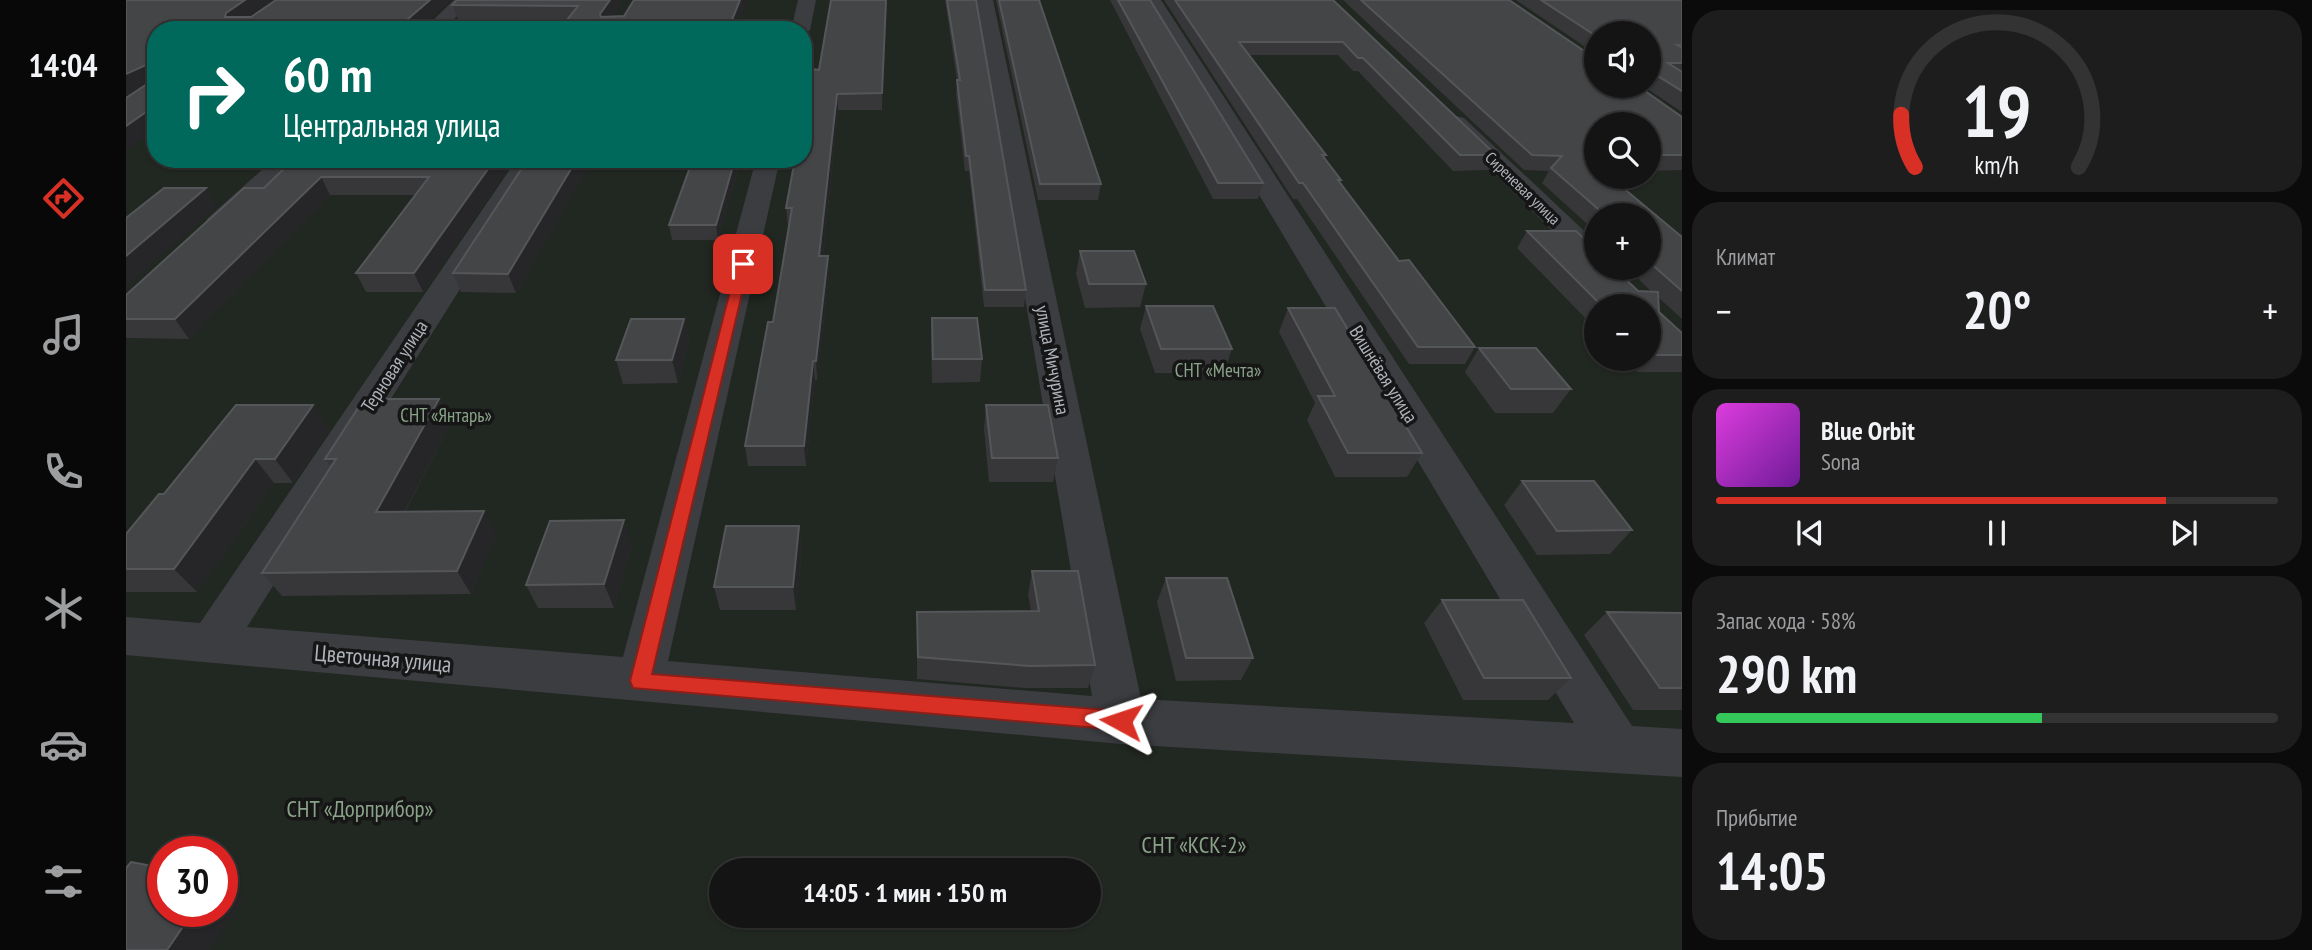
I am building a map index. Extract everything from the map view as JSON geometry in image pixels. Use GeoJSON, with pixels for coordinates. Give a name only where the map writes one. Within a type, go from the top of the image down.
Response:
{"type":"FeatureCollection","features":[{"type":"Feature","properties":{"kind":"street"},"geometry":{"type":"LineString","coordinates":[[442,21],[464,0]]}},
{"type":"Feature","properties":{"kind":"street"},"geometry":{"type":"LineString","coordinates":[[802,21],[807,0]]}},
{"type":"Feature","properties":{"kind":"street","name":"улица Мичурина"},"geometry":{"type":"LineString","coordinates":[[984,0],[1121,721]]}},
{"type":"Feature","properties":{"kind":"street","name":"Вишнёвая улица"},"geometry":{"type":"LineString","coordinates":[[1152,0],[1616,748]]}},
{"type":"Feature","properties":{"kind":"street","name":"Сиреневая улица"},"geometry":{"type":"LineString","coordinates":[[1438,105],[1584,247]]}},
{"type":"Feature","properties":{"kind":"street"},"geometry":{"type":"LineString","coordinates":[[197,242],[279,168]]}},
{"type":"Feature","properties":{"kind":"street","name":"Терновая улица"},"geometry":{"type":"LineString","coordinates":[[212,643],[524,168]]}},
{"type":"Feature","properties":{"kind":"street"},"geometry":{"type":"LineString","coordinates":[[640,681],[766,168]]}},
{"type":"Feature","properties":{"kind":"street","name":"Цветочная улица"},"geometry":{"type":"LineString","coordinates":[[126,636],[1121,721],[1682,753]]}},
{"type":"Feature","properties":{"kind":"green space"},"geometry":{"type":"Polygon","coordinates":[[[126,0],[1682,0],[1682,950],[126,950],[126,0]]]}},
{"type":"Feature","properties":{"kind":"building"},"geometry":{"type":"Polygon","coordinates":[[[126,0],[245,0],[226,13],[225,17],[251,17],[276,0],[430,0],[406,21],[147,21],[147,64],[126,74],[126,0]]]}},
{"type":"Feature","properties":{"kind":"building"},"geometry":{"type":"Polygon","coordinates":[[[457,0],[610,0],[600,14],[601,17],[624,16],[634,0],[740,0],[732,21],[566,21],[578,6],[452,5],[457,0]]]}},
{"type":"Feature","properties":{"kind":"building"},"geometry":{"type":"Polygon","coordinates":[[[831,0],[886,0],[882,93],[837,94],[819,256],[828,256],[804,446],[745,446],[768,322],[773,322],[792,208],[786,208],[793,168],[812,168],[812,69],[819,70],[831,0]]]}},
{"type":"Feature","properties":{"kind":"building"},"geometry":{"type":"Polygon","coordinates":[[[947,0],[976,0],[1026,290],[985,290],[969,156],[966,156],[957,80],[960,80],[947,0]]]}},
{"type":"Feature","properties":{"kind":"building"},"geometry":{"type":"Polygon","coordinates":[[[999,0],[1039,0],[1101,184],[1040,184],[999,0]]]}},
{"type":"Feature","properties":{"kind":"building"},"geometry":{"type":"Polygon","coordinates":[[[1118,0],[1150,0],[1263,183],[1218,183],[1118,0]]]}},
{"type":"Feature","properties":{"kind":"building"},"geometry":{"type":"Polygon","coordinates":[[[1175,0],[1333,0],[1496,155],[1460,155],[1363,58],[1358,58],[1343,42],[1239,42],[1326,155],[1322,155],[1341,180],[1338,180],[1399,261],[1409,260],[1475,347],[1418,347],[1303,183],[1299,183],[1175,0]]]}},
{"type":"Feature","properties":{"kind":"building"},"geometry":{"type":"Polygon","coordinates":[[[1361,0],[1509,0],[1584,51],[1584,98],[1655,98],[1682,117],[1682,155],[1661,155],[1661,112],[1584,112],[1584,189],[1624,189],[1641,203],[1591,203],[1551,168],[1562,156],[1532,155],[1361,0]]]}},
{"type":"Feature","properties":{"kind":"building"},"geometry":{"type":"Polygon","coordinates":[[[1541,0],[1682,0],[1682,45],[1677,45],[1682,48],[1682,63],[1668,63],[1682,72],[1682,91],[1661,78],[1661,21],[1584,21],[1584,28],[1541,0]]]}},
{"type":"Feature","properties":{"kind":"building"},"geometry":{"type":"Polygon","coordinates":[[[147,84],[147,111],[126,126],[126,98],[147,84]]]}},
{"type":"Feature","properties":{"kind":"building"},"geometry":{"type":"Polygon","coordinates":[[[285,168],[489,168],[414,273],[356,273],[429,177],[321,177],[175,319],[126,319],[126,295],[244,188],[264,188],[285,168]]]}},
{"type":"Feature","properties":{"kind":"building"},"geometry":{"type":"Polygon","coordinates":[[[522,168],[572,168],[508,274],[453,273],[522,168]]]}},
{"type":"Feature","properties":{"kind":"building"},"geometry":{"type":"Polygon","coordinates":[[[690,168],[732,168],[716,225],[669,225],[690,168]]]}},
{"type":"Feature","properties":{"kind":"building"},"geometry":{"type":"Polygon","coordinates":[[[164,188],[206,188],[126,256],[126,218],[164,188]]]}},
{"type":"Feature","properties":{"kind":"building"},"geometry":{"type":"Polygon","coordinates":[[[1661,220],[1682,237],[1682,291],[1661,272],[1661,220]]]}},
{"type":"Feature","properties":{"kind":"building"},"geometry":{"type":"Polygon","coordinates":[[[1527,231],[1576,231],[1584,239],[1584,280],[1627,280],[1638,291],[1658,294],[1590,294],[1527,231]]]}},
{"type":"Feature","properties":{"kind":"building"},"geometry":{"type":"Polygon","coordinates":[[[1080,251],[1134,251],[1146,284],[1089,284],[1080,251]]]}},
{"type":"Feature","properties":{"kind":"building"},"geometry":{"type":"Polygon","coordinates":[[[1146,306],[1213,306],[1232,349],[1161,349],[1146,306]]]}},
{"type":"Feature","properties":{"kind":"building"},"geometry":{"type":"Polygon","coordinates":[[[1288,308],[1335,308],[1422,453],[1348,453],[1318,396],[1335,396],[1288,308]]]}},
{"type":"Feature","properties":{"kind":"building"},"geometry":{"type":"Polygon","coordinates":[[[1661,314],[1682,333],[1682,355],[1661,355],[1661,314]]]}},
{"type":"Feature","properties":{"kind":"building"},"geometry":{"type":"Polygon","coordinates":[[[932,318],[977,318],[982,359],[933,359],[932,318]]]}},
{"type":"Feature","properties":{"kind":"building"},"geometry":{"type":"Polygon","coordinates":[[[631,319],[684,319],[672,360],[616,360],[631,319]]]}},
{"type":"Feature","properties":{"kind":"building"},"geometry":{"type":"Polygon","coordinates":[[[1479,348],[1536,348],[1571,389],[1511,389],[1479,348]]]}},
{"type":"Feature","properties":{"kind":"building"},"geometry":{"type":"Polygon","coordinates":[[[374,399],[439,399],[376,512],[484,511],[457,571],[262,573],[336,459],[325,459],[360,405],[370,405],[374,399]]]}},
{"type":"Feature","properties":{"kind":"building"},"geometry":{"type":"Polygon","coordinates":[[[236,405],[313,405],[275,459],[255,459],[174,569],[126,569],[126,534],[159,494],[164,494],[236,405]]]}},
{"type":"Feature","properties":{"kind":"building"},"geometry":{"type":"Polygon","coordinates":[[[986,405],[1048,405],[1058,458],[992,458],[986,405]]]}},
{"type":"Feature","properties":{"kind":"building"},"geometry":{"type":"Polygon","coordinates":[[[1522,481],[1594,481],[1632,530],[1557,531],[1522,481]]]}},
{"type":"Feature","properties":{"kind":"building"},"geometry":{"type":"Polygon","coordinates":[[[624,520],[604,584],[526,585],[550,521],[624,520]]]}},
{"type":"Feature","properties":{"kind":"building"},"geometry":{"type":"Polygon","coordinates":[[[726,526],[799,526],[793,587],[714,587],[726,526]]]}},
{"type":"Feature","properties":{"kind":"building"},"geometry":{"type":"Polygon","coordinates":[[[1032,571],[1078,571],[1095,665],[1029,666],[918,657],[917,612],[1039,611],[1032,571]]]}},
{"type":"Feature","properties":{"kind":"building"},"geometry":{"type":"Polygon","coordinates":[[[1166,578],[1227,578],[1253,658],[1186,658],[1166,578]]]}},
{"type":"Feature","properties":{"kind":"building"},"geometry":{"type":"Polygon","coordinates":[[[1442,600],[1523,600],[1571,678],[1484,678],[1442,600]]]}},
{"type":"Feature","properties":{"kind":"building"},"geometry":{"type":"Polygon","coordinates":[[[1607,612],[1682,613],[1682,688],[1660,688],[1607,612]]]}},
{"type":"Feature","properties":{"kind":"building"},"geometry":{"type":"Polygon","coordinates":[[[131,862],[147,865],[147,927],[183,927],[167,950],[126,950],[126,868],[131,862]]]}},
{"type":"Feature","properties":{"kind":"route"},"geometry":{"type":"LineString","coordinates":[[743,264],[640,681],[1121,721]]}},
{"type":"Feature","properties":{"kind":"park label","name":"СНТ «Мечта»"},"geometry":{"type":"Point","coordinates":[1218,370]}},
{"type":"Feature","properties":{"kind":"park label","name":"СНТ «Янтарь»"},"geometry":{"type":"Point","coordinates":[446,415]}},
{"type":"Feature","properties":{"kind":"park label","name":"СНТ «Дорприбор»"},"geometry":{"type":"Point","coordinates":[360,808]}},
{"type":"Feature","properties":{"kind":"park label","name":"СНТ «КСК-2»"},"geometry":{"type":"Point","coordinates":[1194,844]}}]}
